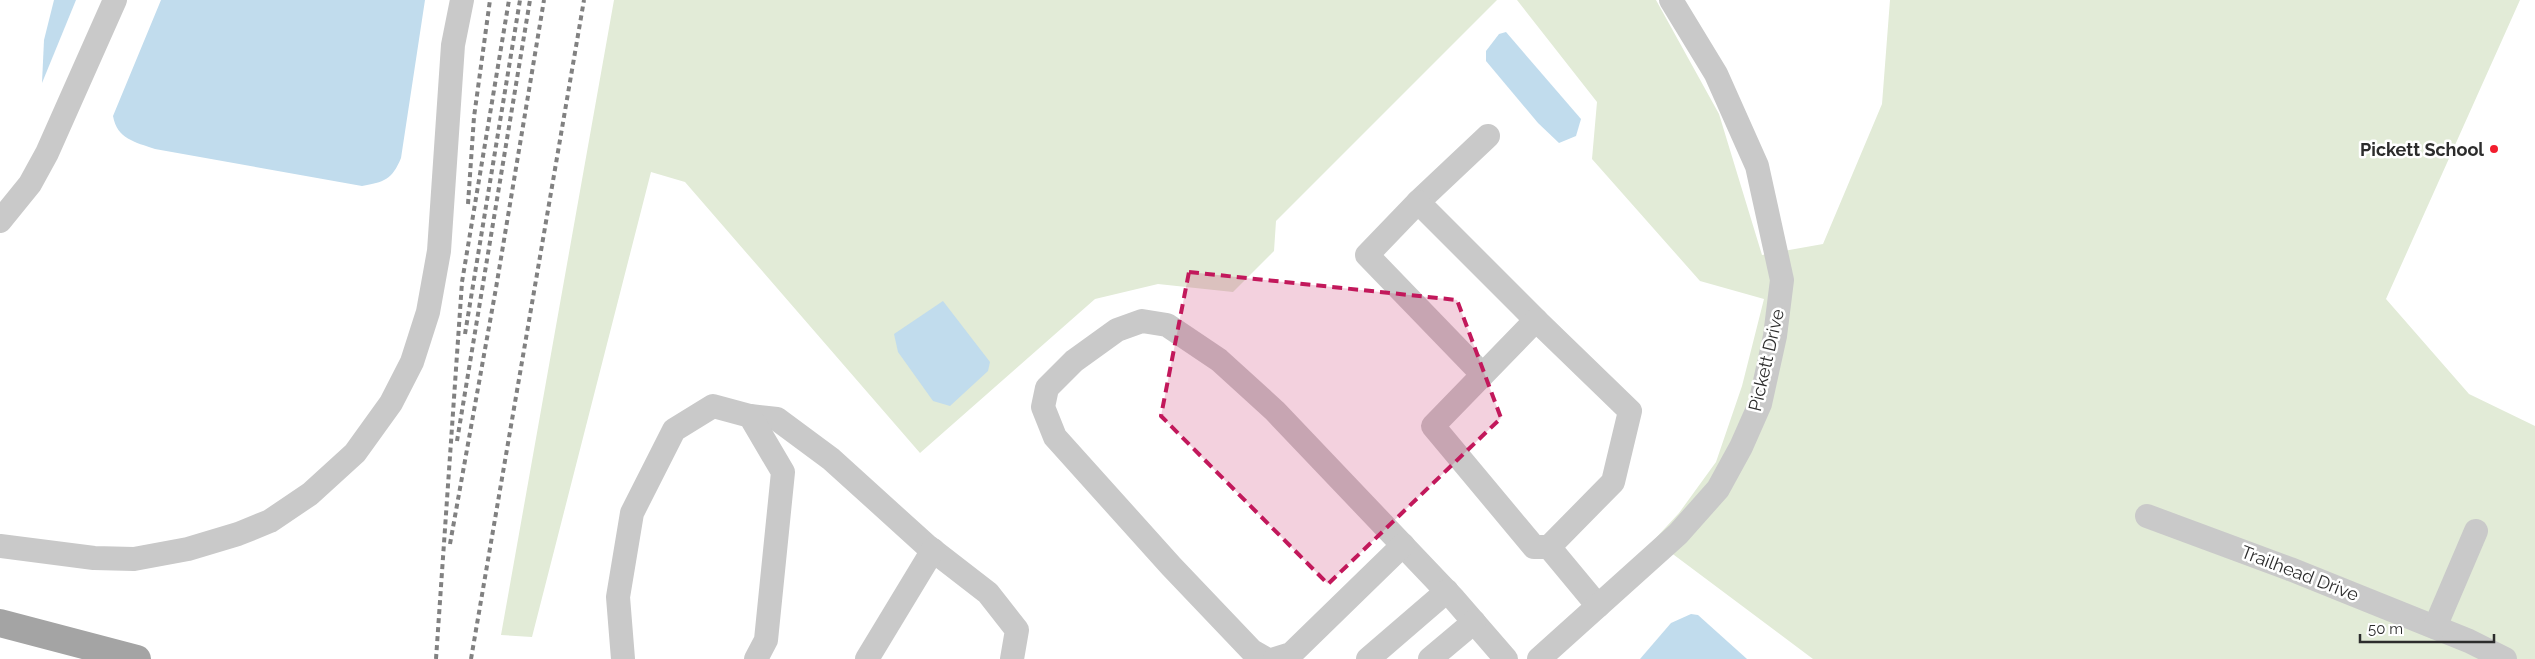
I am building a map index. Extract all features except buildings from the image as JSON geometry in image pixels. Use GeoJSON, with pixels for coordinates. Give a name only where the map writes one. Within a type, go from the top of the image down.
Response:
{"type":"FeatureCollection","features":[{"type":"Feature","properties":{"kind":"main road"},"geometry":{"type":"LineString","coordinates":[[0,623],[136,659]]}},
{"type":"Feature","properties":{"kind":"street"},"geometry":{"type":"LineString","coordinates":[[0,221],[30,184],[47,153],[115,0]]}},
{"type":"Feature","properties":{"kind":"street"},"geometry":{"type":"LineString","coordinates":[[0,546],[94,558],[134,559],[188,550],[238,534],[270,521],[310,494],[355,453],[390,403],[412,362],[428,312],[439,251],[453,45],[462,0]]}},
{"type":"Feature","properties":{"kind":"street","name":"Pickett Drive"},"geometry":{"type":"LineString","coordinates":[[1539,659],[1678,534],[1718,489],[1741,447],[1760,404],[1776,336],[1782,280],[1757,166],[1716,74],[1671,0]]}},
{"type":"Feature","properties":{"kind":"street"},"geometry":{"type":"LineString","coordinates":[[1482,374],[1367,255],[1418,202],[1488,136]]}},
{"type":"Feature","properties":{"kind":"street"},"geometry":{"type":"LineString","coordinates":[[1418,202],[1630,411],[1613,482],[1549,547],[1534,547],[1433,426],[1536,320]]}},
{"type":"Feature","properties":{"kind":"street"},"geometry":{"type":"LineString","coordinates":[[1266,659],[1252,651],[1243,651],[1171,566],[1055,437],[1043,407],[1047,388],[1074,361],[1117,330],[1142,321],[1167,325],[1220,360],[1275,411],[1447,591],[1506,659]]}},
{"type":"Feature","properties":{"kind":"street"},"geometry":{"type":"LineString","coordinates":[[623,659],[618,597],[632,513],[674,430],[713,406],[750,416],[777,419],[831,459],[933,550],[988,594],[1017,630],[1012,659]]}},
{"type":"Feature","properties":{"kind":"street"},"geometry":{"type":"LineString","coordinates":[[750,416],[783,472],[766,640],[756,659]]}},
{"type":"Feature","properties":{"kind":"street","name":"Trailhead Drive"},"geometry":{"type":"LineString","coordinates":[[2148,516],[2290,569],[2435,627],[2505,659]]}},
{"type":"Feature","properties":{"kind":"street"},"geometry":{"type":"LineString","coordinates":[[2435,627],[2476,531]]}},
{"type":"Feature","properties":{"kind":"street"},"geometry":{"type":"LineString","coordinates":[[1276,659],[1291,654],[1403,545]]}},
{"type":"Feature","properties":{"kind":"street"},"geometry":{"type":"LineString","coordinates":[[1549,547],[1598,606]]}},
{"type":"Feature","properties":{"kind":"street"},"geometry":{"type":"LineString","coordinates":[[867,659],[933,550]]}},
{"type":"Feature","properties":{"kind":"street"},"geometry":{"type":"LineString","coordinates":[[1368,659],[1447,591]]}},
{"type":"Feature","properties":{"kind":"street"},"geometry":{"type":"LineString","coordinates":[[1430,659],[1474,622]]}},
{"type":"Feature","properties":{"kind":"highlighted area"},"geometry":{"type":"Polygon","coordinates":[[[1189,272],[1457,300],[1501,418],[1328,584],[1161,416],[1189,272]]]}},
{"type":"Feature","properties":{"kind":"green space"},"geometry":{"type":"Polygon","coordinates":[[[614,0],[1497,0],[1276,221],[1274,251],[1233,292],[1158,284],[1095,299],[920,453],[685,182],[651,172],[532,637],[501,635],[614,0]]]}},
{"type":"Feature","properties":{"kind":"green space"},"geometry":{"type":"Polygon","coordinates":[[[1517,0],[1656,0],[1719,114],[1762,255],[1823,244],[1882,104],[1890,0],[2520,0],[2386,299],[2469,394],[2535,426],[2535,659],[1813,659],[1654,540],[1679,513],[1716,462],[1742,386],[1764,299],[1700,281],[1592,159],[1597,102],[1517,0]]]}},
{"type":"Feature","properties":{"kind":"water"},"geometry":{"type":"Polygon","coordinates":[[[54,0],[76,0],[42,83],[44,40],[54,0]]]}},
{"type":"Feature","properties":{"kind":"water"},"geometry":{"type":"Polygon","coordinates":[[[161,0],[425,0],[401,158],[394,171],[382,181],[362,186],[155,149],[134,142],[123,135],[118,130],[113,116],[161,0]]]}},
{"type":"Feature","properties":{"kind":"water"},"geometry":{"type":"Polygon","coordinates":[[[1506,32],[1581,119],[1576,136],[1559,143],[1538,123],[1486,61],[1486,51],[1499,34],[1506,32]]]}},
{"type":"Feature","properties":{"kind":"water"},"geometry":{"type":"Polygon","coordinates":[[[943,301],[990,362],[988,371],[950,406],[933,401],[898,352],[894,334],[943,301]]]}},
{"type":"Feature","properties":{"kind":"water"},"geometry":{"type":"Polygon","coordinates":[[[1691,614],[1698,615],[1747,659],[1640,659],[1671,623],[1691,614]]]}},
{"type":"Feature","properties":{"kind":"railway"},"geometry":{"type":"LineString","coordinates":[[468,204],[474,117],[490,0]]}},
{"type":"Feature","properties":{"kind":"railway"},"geometry":{"type":"LineString","coordinates":[[436,659],[462,282],[509,0]]}},
{"type":"Feature","properties":{"kind":"railway"},"geometry":{"type":"LineString","coordinates":[[465,334],[520,0]]}},
{"type":"Feature","properties":{"kind":"railway"},"geometry":{"type":"LineString","coordinates":[[457,441],[530,0]]}},
{"type":"Feature","properties":{"kind":"railway"},"geometry":{"type":"LineString","coordinates":[[450,544],[496,288],[544,0]]}},
{"type":"Feature","properties":{"kind":"railway"},"geometry":{"type":"LineString","coordinates":[[471,659],[584,0]]}},
{"type":"Feature","properties":{"kind":"place","name":"Pickett School"},"geometry":{"type":"Point","coordinates":[2494,149]}}]}
